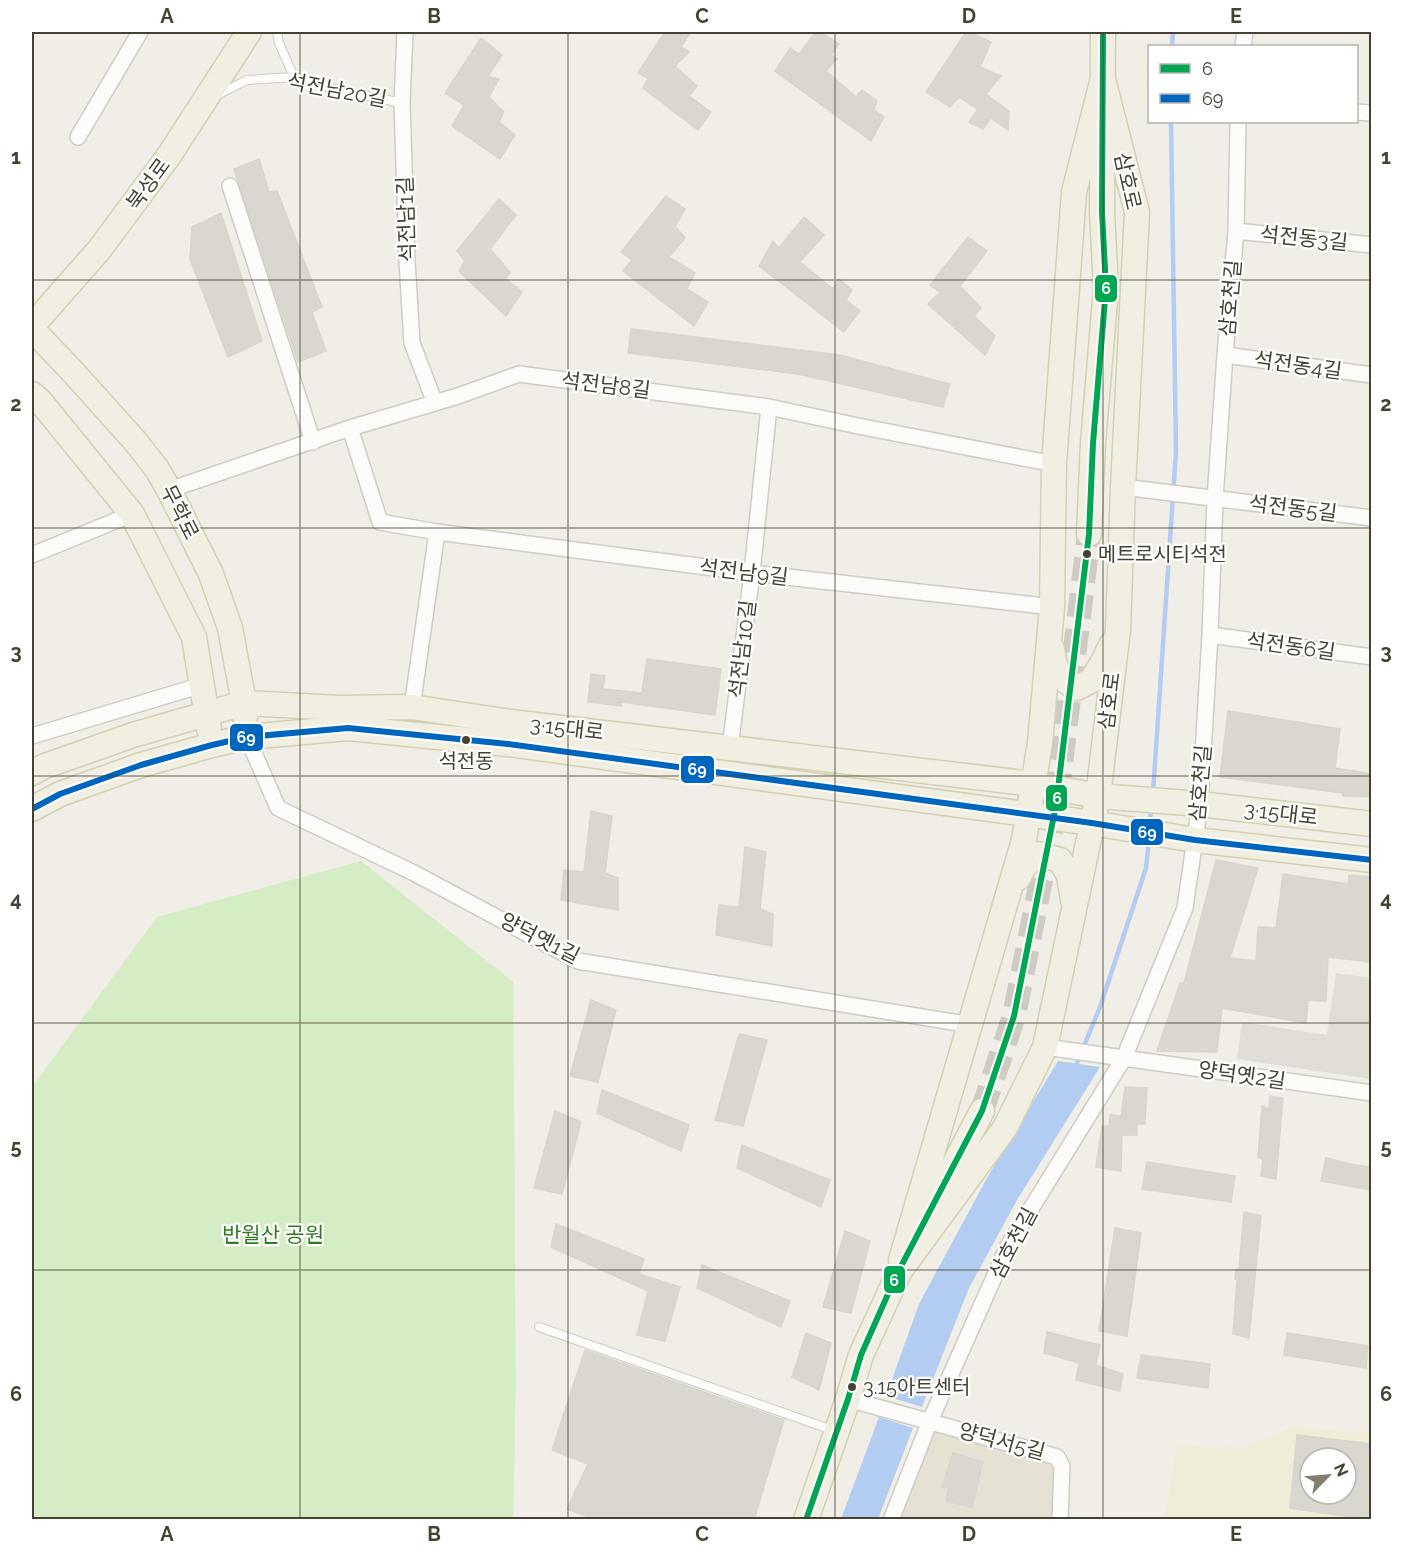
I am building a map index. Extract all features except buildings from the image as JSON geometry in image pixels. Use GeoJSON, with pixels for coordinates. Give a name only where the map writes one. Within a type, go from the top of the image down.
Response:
{"type":"FeatureCollection","features":[{"type":"Feature","properties":{"kind":"main road","name":"북성로"},"geometry":{"type":"LineString","coordinates":[[32,327],[99,250],[168,157],[249,32]]}},
{"type":"Feature","properties":{"kind":"main road","name":"삼호로"},"geometry":{"type":"LineString","coordinates":[[1089,534],[1093,443],[1106,288],[1102,212],[1103,32]]}},
{"type":"Feature","properties":{"kind":"main road","name":"삼호로"},"geometry":{"type":"LineString","coordinates":[[896,1276],[1024,840],[1034,784],[1040,743],[1052,606],[1054,464],[1074,192],[1103,79]]}},
{"type":"Feature","properties":{"kind":"main road","name":"삼호로"},"geometry":{"type":"LineString","coordinates":[[896,1276],[1005,1128],[1052,1047],[1074,911],[1100,824],[1129,488],[1137,212],[1103,79]]}},
{"type":"Feature","properties":{"kind":"main road","name":"무학로"},"geometry":{"type":"LineString","coordinates":[[32,327],[135,441],[170,490],[211,574],[230,628],[244,703],[247,737]]}},
{"type":"Feature","properties":{"kind":"main road","name":"무학로"},"geometry":{"type":"LineString","coordinates":[[32,394],[132,514],[194,637],[212,745]]}},
{"type":"Feature","properties":{"kind":"main road"},"geometry":{"type":"LineString","coordinates":[[1049,638],[1056,669],[1065,682],[1077,687],[1092,680],[1118,630]]}},
{"type":"Feature","properties":{"kind":"main road","name":"3·15대로"},"geometry":{"type":"LineString","coordinates":[[32,773],[45,766],[122,739],[244,703],[340,708],[412,707],[504,721],[1034,784],[1104,796],[1196,803],[1371,824]]}},
{"type":"Feature","properties":{"kind":"main road","name":"3·15대로"},"geometry":{"type":"LineString","coordinates":[[32,808],[60,794],[141,765],[212,745],[247,737],[348,728],[508,744],[1100,824],[1191,839],[1371,860]]}},
{"type":"Feature","properties":{"kind":"main road"},"geometry":{"type":"LineString","coordinates":[[1008,894],[1025,865],[1038,854],[1060,860],[1069,875],[1074,911]]}},
{"type":"Feature","properties":{"kind":"main road","name":"삼호로"},"geometry":{"type":"LineString","coordinates":[[806,1520],[861,1356],[896,1276],[982,1111]]}},
{"type":"Feature","properties":{"kind":"street"},"geometry":{"type":"LineString","coordinates":[[78,138],[140,32]]}},
{"type":"Feature","properties":{"kind":"street","name":"석전남1길"},"geometry":{"type":"LineString","coordinates":[[405,32],[402,103],[412,343],[435,403]]}},
{"type":"Feature","properties":{"kind":"street","name":"삼호천길"},"geometry":{"type":"LineString","coordinates":[[891,1520],[925,1420],[1008,1246],[1119,1057],[1185,908],[1210,635],[1210,498],[1236,231],[1238,123]]}},
{"type":"Feature","properties":{"kind":"street"},"geometry":{"type":"LineString","coordinates":[[230,186],[313,442]]}},
{"type":"Feature","properties":{"kind":"street","name":"석전동3길"},"geometry":{"type":"LineString","coordinates":[[1236,231],[1371,245]]}},
{"type":"Feature","properties":{"kind":"street","name":"석전동4길"},"geometry":{"type":"LineString","coordinates":[[1225,355],[1371,375]]}},
{"type":"Feature","properties":{"kind":"street","name":"석전남8길"},"geometry":{"type":"LineString","coordinates":[[170,490],[350,428],[458,396],[519,374],[769,406],[858,426],[1054,464]]}},
{"type":"Feature","properties":{"kind":"street","name":"석전남10길"},"geometry":{"type":"LineString","coordinates":[[730,748],[752,573],[769,406]]}},
{"type":"Feature","properties":{"kind":"street","name":"석전남9길"},"geometry":{"type":"LineString","coordinates":[[350,428],[380,522],[438,532],[752,573],[1052,606]]}},
{"type":"Feature","properties":{"kind":"street","name":"석전동5길"},"geometry":{"type":"LineString","coordinates":[[1129,488],[1371,518]]}},
{"type":"Feature","properties":{"kind":"street"},"geometry":{"type":"LineString","coordinates":[[32,555],[132,514]]}},
{"type":"Feature","properties":{"kind":"street"},"geometry":{"type":"LineString","coordinates":[[412,707],[438,532]]}},
{"type":"Feature","properties":{"kind":"street","name":"석전동6길"},"geometry":{"type":"LineString","coordinates":[[1210,635],[1371,657]]}},
{"type":"Feature","properties":{"kind":"street"},"geometry":{"type":"LineString","coordinates":[[32,736],[202,685]]}},
{"type":"Feature","properties":{"kind":"street","name":"양덕옛1길"},"geometry":{"type":"LineString","coordinates":[[247,737],[278,808],[414,873],[578,960],[970,1025]]}},
{"type":"Feature","properties":{"kind":"street","name":"양덕옛2길"},"geometry":{"type":"LineString","coordinates":[[1052,1047],[1371,1093]]}},
{"type":"Feature","properties":{"kind":"street","name":"양덕서5길"},"geometry":{"type":"LineString","coordinates":[[848,1399],[1057,1456],[1062,1466],[1060,1520]]}},
{"type":"Feature","properties":{"kind":"lane"},"geometry":{"type":"LineString","coordinates":[[277,32],[279,43],[294,78]]}},
{"type":"Feature","properties":{"kind":"lane","name":"석전남20길"},"geometry":{"type":"LineString","coordinates":[[204,101],[247,80],[294,78],[402,103]]}},
{"type":"Feature","properties":{"kind":"lane"},"geometry":{"type":"LineString","coordinates":[[539,1328],[837,1432]]}},
{"type":"Feature","properties":{"kind":"shaded area"},"geometry":{"type":"Polygon","coordinates":[[[1336,973],[1371,978],[1371,1079],[1237,1059],[1242,1022],[1327,1035],[1336,973]]]}},
{"type":"Feature","properties":{"kind":"shaded area"},"geometry":{"type":"Polygon","coordinates":[[[1292,1427],[1371,1432],[1371,1519],[1165,1520],[1177,1444],[1240,1448],[1292,1427]]]}},
{"type":"Feature","properties":{"kind":"shaded area"},"geometry":{"type":"Polygon","coordinates":[[[935,1431],[1052,1464],[1055,1471],[1052,1519],[901,1520],[932,1433],[935,1431]]]}},
{"type":"Feature","properties":{"kind":"green space","name":"반월산 공원"},"geometry":{"type":"Polygon","coordinates":[[[361,861],[513,982],[516,1381],[513,1519],[32,1519],[32,1087],[157,917],[361,861]]]}},
{"type":"Feature","properties":{"kind":"water"},"geometry":{"type":"Polygon","coordinates":[[[1058,1061],[1100,1067],[1017,1200],[969,1288],[922,1407],[886,1396],[919,1304],[987,1178],[1058,1061]]]}},
{"type":"Feature","properties":{"kind":"water"},"geometry":{"type":"Polygon","coordinates":[[[879,1417],[913,1428],[878,1519],[841,1519],[879,1417]]]}},
{"type":"Feature","properties":{"kind":"waterway"},"geometry":{"type":"LineString","coordinates":[[1172,45],[1173,32]]}},
{"type":"Feature","properties":{"kind":"waterway"},"geometry":{"type":"LineString","coordinates":[[1153,793],[1176,451],[1171,123]]}},
{"type":"Feature","properties":{"kind":"waterway"},"geometry":{"type":"LineString","coordinates":[[1150,826],[1151,807]]}},
{"type":"Feature","properties":{"kind":"waterway"},"geometry":{"type":"LineString","coordinates":[[1075,1068],[1100,1007],[1146,868],[1149,840]]}},
{"type":"Feature","properties":{"kind":"tunnel"},"geometry":{"type":"LineString","coordinates":[[982,1111],[1014,1016],[1056,805],[1089,534]]}},
{"type":"Feature","properties":{"kind":"transit line","name":"6"},"geometry":{"type":"LineString","coordinates":[[806,1520],[861,1355],[896,1276],[982,1111],[1014,1016],[1056,805],[1089,534],[1093,443],[1106,288],[1102,212],[1103,32]]}},
{"type":"Feature","properties":{"kind":"transit line","name":"69"},"geometry":{"type":"LineString","coordinates":[[32,809],[60,794],[141,765],[212,745],[247,737],[348,728],[508,744],[1092,823],[1195,840],[1372,860]]}},
{"type":"Feature","properties":{"kind":"place","name":"메트로시티석전"},"geometry":{"type":"Point","coordinates":[1087,554]}},
{"type":"Feature","properties":{"kind":"place","name":"석전동"},"geometry":{"type":"Point","coordinates":[466,740]}},
{"type":"Feature","properties":{"kind":"place","name":"3.15아트센터"},"geometry":{"type":"Point","coordinates":[852,1387]}}]}
